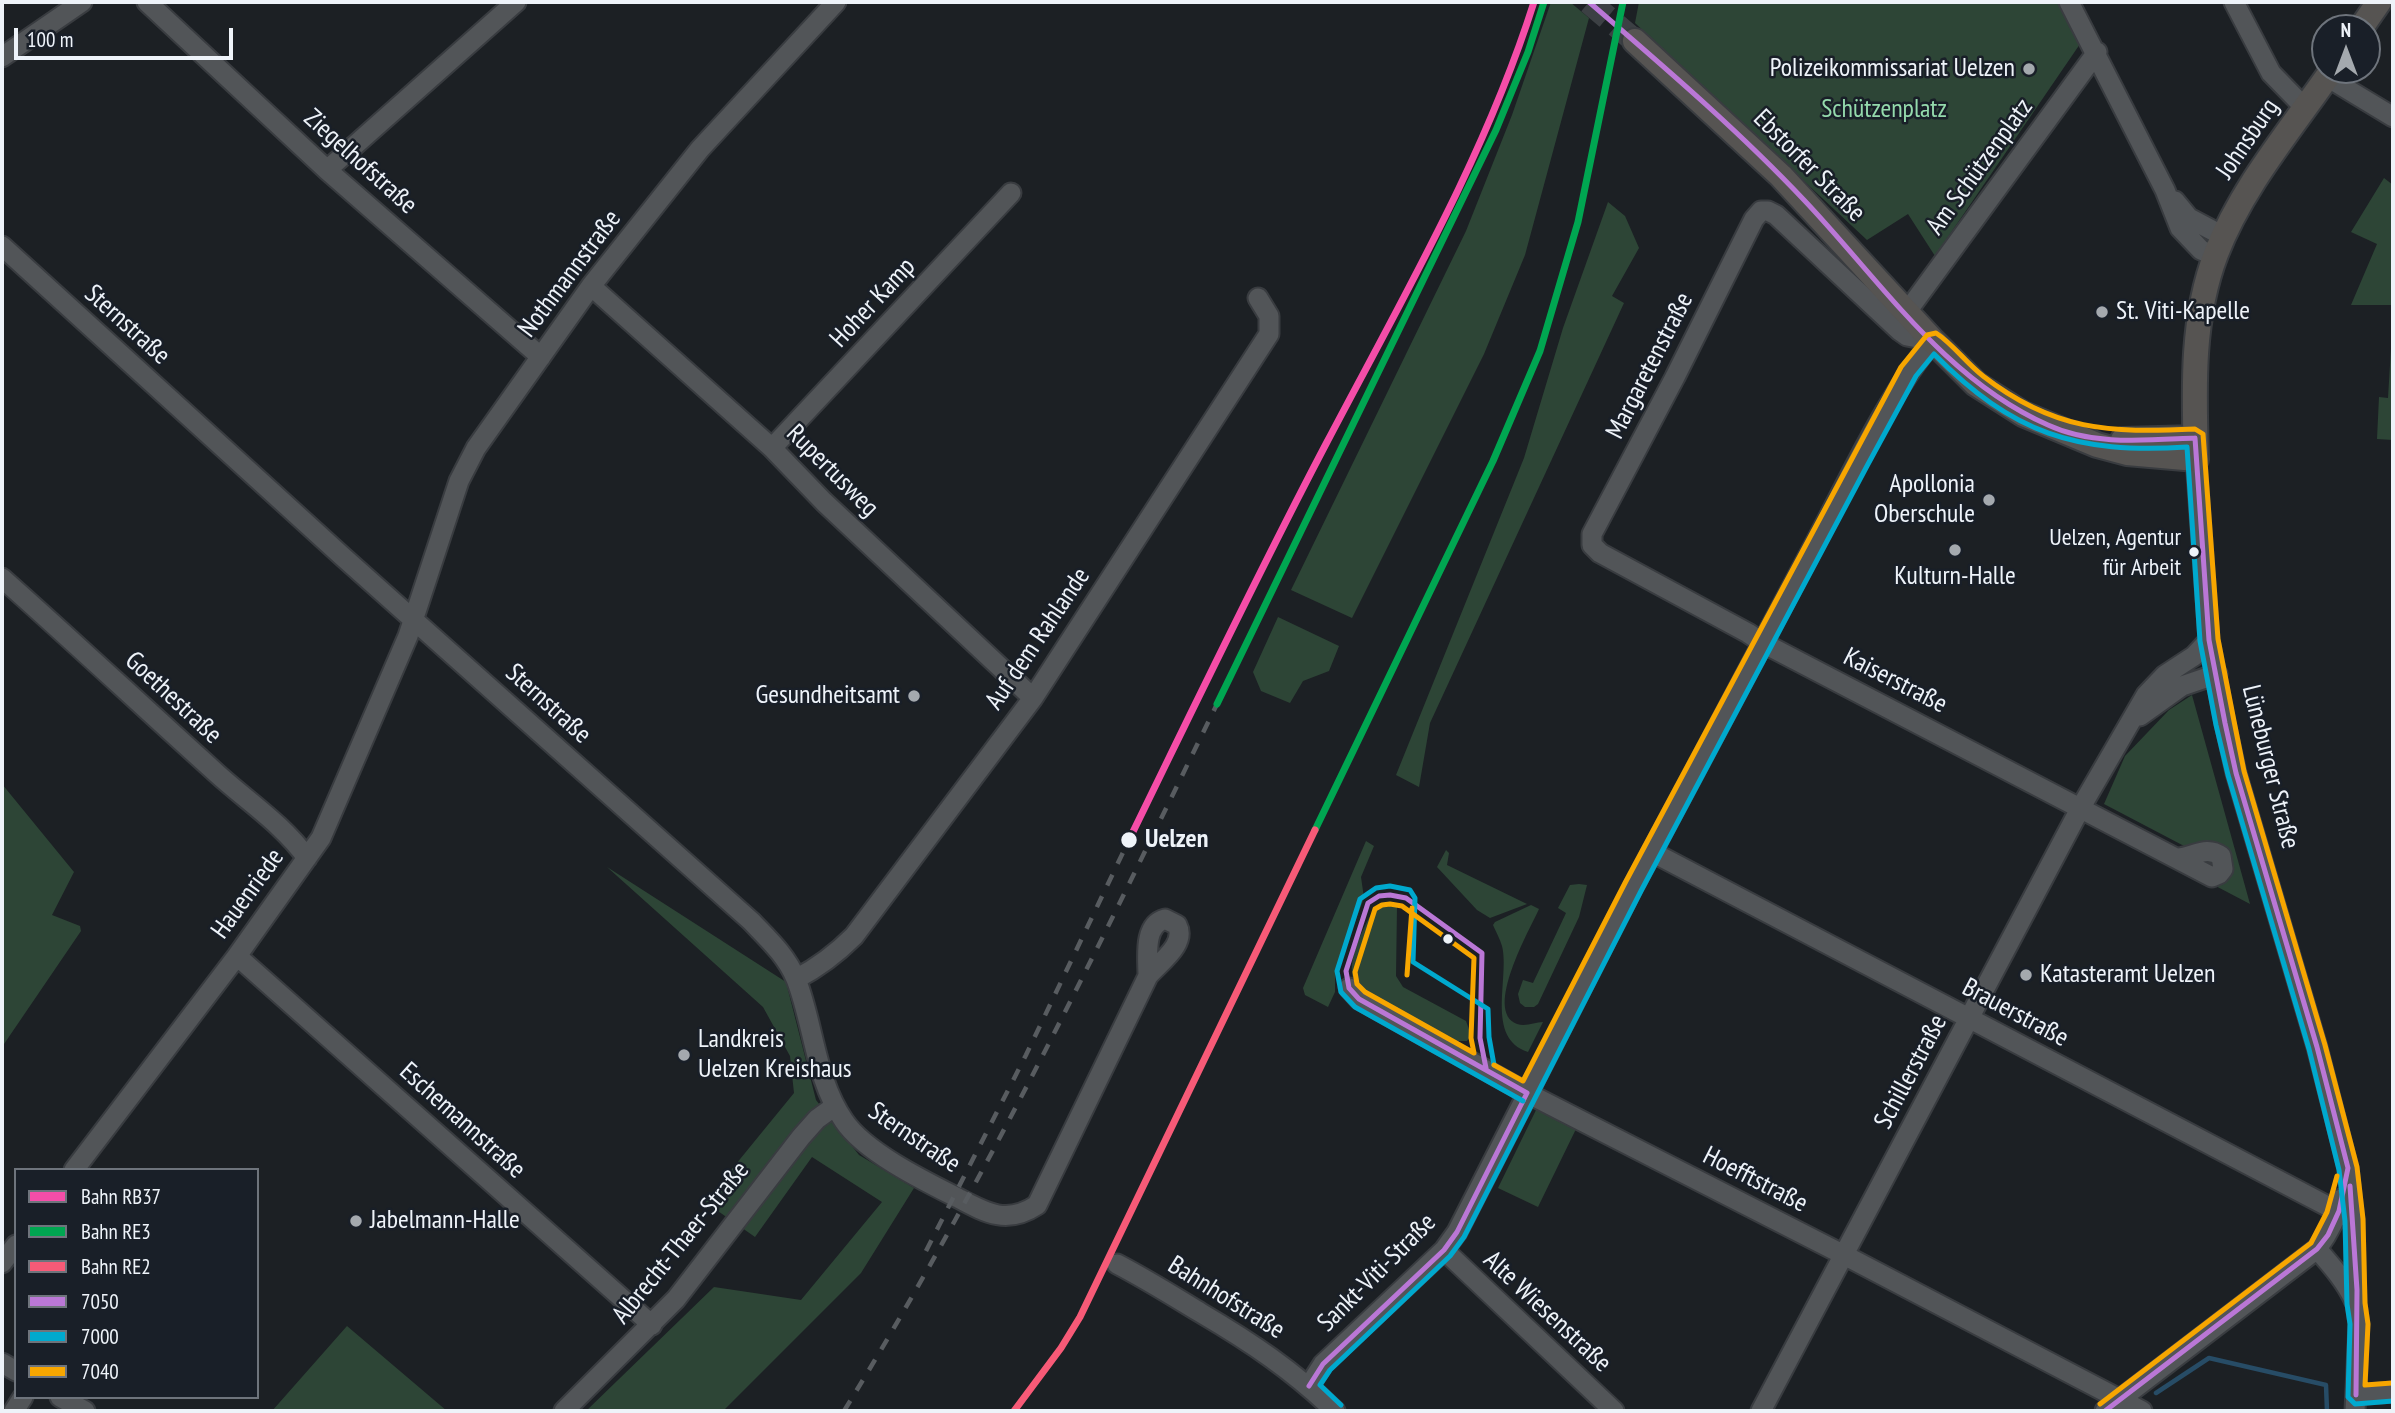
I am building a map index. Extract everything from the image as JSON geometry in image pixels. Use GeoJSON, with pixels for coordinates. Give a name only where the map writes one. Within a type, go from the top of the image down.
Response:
{"type":"FeatureCollection","features":[{"type":"Feature","properties":{"kind":"main road","name":"Ebstorfer Straße"},"geometry":{"type":"LineString","coordinates":[[1635,41],[1781,176],[1955,365],[1996,399],[2052,427],[2098,437],[2196,449]]}},
{"type":"Feature","properties":{"kind":"main road","name":"Johnsburg"},"geometry":{"type":"LineString","coordinates":[[2219,246],[2236,210],[2321,84]]}},
{"type":"Feature","properties":{"kind":"main road","name":"Lüneburger Straße"},"geometry":{"type":"LineString","coordinates":[[2196,449],[2196,347],[2199,318],[2219,246]]}},
{"type":"Feature","properties":{"kind":"street"},"geometry":{"type":"LineString","coordinates":[[2,57],[82,2]]}},
{"type":"Feature","properties":{"kind":"street","name":"Ziegelhofstraße"},"geometry":{"type":"LineString","coordinates":[[147,2],[327,170],[541,357]]}},
{"type":"Feature","properties":{"kind":"street"},"geometry":{"type":"LineString","coordinates":[[327,170],[516,2]]}},
{"type":"Feature","properties":{"kind":"street","name":"Nothmannstraße"},"geometry":{"type":"LineString","coordinates":[[414,619],[459,481],[476,447],[591,286],[700,149],[836,2]]}},
{"type":"Feature","properties":{"kind":"street"},"geometry":{"type":"LineString","coordinates":[[2069,2],[2165,190],[2189,218],[2219,246]]}},
{"type":"Feature","properties":{"kind":"street"},"geometry":{"type":"LineString","coordinates":[[2234,2],[2271,73],[2305,108]]}},
{"type":"Feature","properties":{"kind":"street","name":"Am Schützenplatz"},"geometry":{"type":"LineString","coordinates":[[1906,313],[2096,52]]}},
{"type":"Feature","properties":{"kind":"street","name":"Johnsburg"},"geometry":{"type":"LineString","coordinates":[[2345,84],[2393,117]]}},
{"type":"Feature","properties":{"kind":"street","name":"Hoher Kamp"},"geometry":{"type":"LineString","coordinates":[[772,448],[1011,193]]}},
{"type":"Feature","properties":{"kind":"street","name":"Ebstorfer Straße"},"geometry":{"type":"LineString","coordinates":[[1761,211],[1776,215],[1900,331],[1933,341]]}},
{"type":"Feature","properties":{"kind":"street","name":"Margaretenstraße"},"geometry":{"type":"LineString","coordinates":[[1592,545],[1592,534],[1754,219],[1761,211]]}},
{"type":"Feature","properties":{"kind":"street","name":"Sternstraße"},"geometry":{"type":"LineString","coordinates":[[2,246],[751,921],[780,951],[796,979],[827,1088],[835,1106],[854,1133],[903,1168],[984,1211],[1008,1216],[1024,1214],[1037,1205],[1148,976]]}},
{"type":"Feature","properties":{"kind":"street","name":"Rupertusweg"},"geometry":{"type":"LineString","coordinates":[[591,286],[772,448],[824,502],[1033,698]]}},
{"type":"Feature","properties":{"kind":"street","name":"Auf dem Rahlande"},"geometry":{"type":"LineString","coordinates":[[796,979],[818,968],[854,936],[1033,698],[1269,334],[1269,316],[1258,298]]}},
{"type":"Feature","properties":{"kind":"street","name":"Sankt-Viti-Straße"},"geometry":{"type":"LineString","coordinates":[[1309,1386],[1323,1364],[1444,1250],[1457,1232],[1652,852],[1859,462],[1909,372],[1933,341]]}},
{"type":"Feature","properties":{"kind":"street","name":"Lüneburger Straße"},"geometry":{"type":"LineString","coordinates":[[2196,449],[2209,640],[2236,773],[2317,1047],[2348,1168],[2346,1215]]}},
{"type":"Feature","properties":{"kind":"street","name":"Kaiserstraße"},"geometry":{"type":"LineString","coordinates":[[1592,545],[1600,553],[1763,643],[2178,858]]}},
{"type":"Feature","properties":{"kind":"street","name":"Goethestraße"},"geometry":{"type":"LineString","coordinates":[[2,578],[296,842],[307,858]]}},
{"type":"Feature","properties":{"kind":"street","name":"Hauenriede"},"geometry":{"type":"LineString","coordinates":[[76,1168],[237,956],[321,838],[414,619]]}},
{"type":"Feature","properties":{"kind":"street","name":"Schillerstraße"},"geometry":{"type":"LineString","coordinates":[[1761,1411],[2081,807],[2146,695],[2156,683],[2194,656],[2209,640]]}},
{"type":"Feature","properties":{"kind":"street","name":"Schillerstraße"},"geometry":{"type":"LineString","coordinates":[[2131,723],[2169,693],[2217,674]]}},
{"type":"Feature","properties":{"kind":"street","name":"Brauerstraße"},"geometry":{"type":"LineString","coordinates":[[1652,852],[2346,1215]]}},
{"type":"Feature","properties":{"kind":"street","name":"Eschemannstraße"},"geometry":{"type":"LineString","coordinates":[[237,956],[652,1325]]}},
{"type":"Feature","properties":{"kind":"street","name":"Hoefftstraße"},"geometry":{"type":"LineString","coordinates":[[1349,988],[1359,999],[1527,1093],[1844,1255],[2113,1405],[2142,1411]]}},
{"type":"Feature","properties":{"kind":"street","name":"Albrecht-Thaer-Straße"},"geometry":{"type":"LineString","coordinates":[[564,1411],[652,1325],[693,1277],[718,1241],[801,1137],[817,1118],[835,1106]]}},
{"type":"Feature","properties":{"kind":"street"},"geometry":{"type":"LineString","coordinates":[[2113,1405],[2317,1250],[2346,1215]]}},
{"type":"Feature","properties":{"kind":"street"},"geometry":{"type":"LineString","coordinates":[[2346,1215],[2359,1324],[2355,1403],[2393,1392]]}},
{"type":"Feature","properties":{"kind":"street"},"geometry":{"type":"LineString","coordinates":[[2,1263],[14,1248]]}},
{"type":"Feature","properties":{"kind":"street","name":"Alte Wiesenstraße"},"geometry":{"type":"LineString","coordinates":[[1444,1250],[1614,1411]]}},
{"type":"Feature","properties":{"kind":"street"},"geometry":{"type":"LineString","coordinates":[[2317,1250],[2349,1289],[2356,1304]]}},
{"type":"Feature","properties":{"kind":"street","name":"Bahnhofstraße"},"geometry":{"type":"LineString","coordinates":[[1117,1264],[1142,1276],[1248,1341],[1309,1386],[1335,1411]]}},
{"type":"Feature","properties":{"kind":"street"},"geometry":{"type":"LineString","coordinates":[[64,1399],[85,1411]]}},
{"type":"Feature","properties":{"kind":"green space"},"geometry":{"type":"Polygon","coordinates":[[[1551,2],[1570,2],[1589,18],[1525,255],[1484,354],[1352,618],[1291,590],[1466,231],[1512,115],[1551,2]]]}},
{"type":"Feature","properties":{"kind":"green space","name":"Schützenplatz"},"geometry":{"type":"Polygon","coordinates":[[[1639,2],[2058,2],[2080,44],[1935,256],[1908,214],[1867,240],[1635,23],[1639,2]]]}},
{"type":"Feature","properties":{"kind":"green space"},"geometry":{"type":"Polygon","coordinates":[[[2384,178],[2393,185],[2393,305],[2351,305],[2377,244],[2351,232],[2384,178]]]}},
{"type":"Feature","properties":{"kind":"green space"},"geometry":{"type":"Polygon","coordinates":[[[1608,202],[1625,216],[1639,248],[1612,296],[1624,303],[1430,723],[1419,787],[1396,775],[1524,458],[1563,328],[1608,202]]]}},
{"type":"Feature","properties":{"kind":"green space"},"geometry":{"type":"Polygon","coordinates":[[[2393,315],[2393,440],[2377,439],[2379,397],[2388,398],[2393,315]]]}},
{"type":"Feature","properties":{"kind":"green space"},"geometry":{"type":"Polygon","coordinates":[[[1278,617],[1339,646],[1329,671],[1303,681],[1290,703],[1261,691],[1253,672],[1278,617]]]}},
{"type":"Feature","properties":{"kind":"green space"},"geometry":{"type":"Polygon","coordinates":[[[2192,695],[2250,904],[2210,883],[2214,855],[2186,847],[2104,804],[2125,756],[2169,710],[2192,695]]]}},
{"type":"Feature","properties":{"kind":"green space"},"geometry":{"type":"Polygon","coordinates":[[[2,784],[74,872],[52,915],[80,926],[81,931],[2,1047],[2,784]]]}},
{"type":"Feature","properties":{"kind":"green space"},"geometry":{"type":"Polygon","coordinates":[[[1366,841],[1374,846],[1361,877],[1364,898],[1335,975],[1335,992],[1328,1007],[1305,995],[1303,988],[1366,841]]]}},
{"type":"Feature","properties":{"kind":"green space"},"geometry":{"type":"Polygon","coordinates":[[[1446,850],[1449,853],[1447,865],[1527,904],[1490,918],[1477,910],[1437,867],[1446,850]]]}},
{"type":"Feature","properties":{"kind":"green space"},"geometry":{"type":"Polygon","coordinates":[[[607,867],[786,982],[816,1100],[859,1155],[914,1188],[861,1273],[723,1411],[586,1411],[714,1287],[801,1300],[882,1202],[812,1157],[755,1237],[705,1202],[794,1093],[790,1056],[763,1007],[607,867]]]}},
{"type":"Feature","properties":{"kind":"green space"},"geometry":{"type":"Polygon","coordinates":[[[1570,885],[1587,885],[1579,917],[1538,1004],[1525,1007],[1520,1003],[1518,994],[1523,980],[1533,983],[1566,913],[1558,908],[1570,885]]]}},
{"type":"Feature","properties":{"kind":"green space"},"geometry":{"type":"Polygon","coordinates":[[[1387,902],[1397,907],[1396,976],[1403,987],[1466,1021],[1471,1035],[1467,1041],[1457,1041],[1363,992],[1355,984],[1352,964],[1360,936],[1378,904],[1387,902]]]}},
{"type":"Feature","properties":{"kind":"green space"},"geometry":{"type":"Polygon","coordinates":[[[1531,905],[1539,909],[1512,969],[1505,1003],[1508,1016],[1517,1024],[1543,1022],[1528,1052],[1515,1045],[1507,1034],[1503,1021],[1504,959],[1493,925],[1531,905]]]}},
{"type":"Feature","properties":{"kind":"green space"},"geometry":{"type":"Polygon","coordinates":[[[1537,1108],[1576,1129],[1538,1207],[1498,1188],[1537,1108]]]}},
{"type":"Feature","properties":{"kind":"green space"},"geometry":{"type":"Polygon","coordinates":[[[347,1326],[447,1411],[272,1411],[347,1326]]]}},
{"type":"Feature","properties":{"kind":"waterway"},"geometry":{"type":"LineString","coordinates":[[2156,1393],[2209,1358],[2326,1385],[2327,1411]]}},
{"type":"Feature","properties":{"kind":"tunnel"},"geometry":{"type":"LineString","coordinates":[[1589,2],[1635,41]]}},
{"type":"Feature","properties":{"kind":"railway"},"geometry":{"type":"LineString","coordinates":[[844,1411],[945,1239],[993,1151],[1217,704]]}},
{"type":"Feature","properties":{"kind":"railway"},"geometry":{"type":"LineString","coordinates":[[926,1251],[1026,1055],[1129,840]]}},
{"type":"Feature","properties":{"kind":"rail line","name":"RB37"},"geometry":{"type":"LineString","coordinates":[[1129,840],[1276,541],[1413,281],[1467,172],[1492,116],[1534,2]]}},
{"type":"Feature","properties":{"kind":"rail line","name":"RE3"},"geometry":{"type":"LineString","coordinates":[[1217,704],[1496,130],[1528,52],[1544,2]]}},
{"type":"Feature","properties":{"kind":"rail line","name":"RE3"},"geometry":{"type":"LineString","coordinates":[[1315,830],[1493,461],[1540,351],[1578,222],[1623,2]]}},
{"type":"Feature","properties":{"kind":"rail line","name":"RE2"},"geometry":{"type":"LineString","coordinates":[[1014,1411],[1061,1348],[1080,1317],[1315,830]]}},
{"type":"Feature","properties":{"kind":"transit line","name":"7050"},"geometry":{"type":"LineString","coordinates":[[1589,2],[1753,148],[1804,200],[1915,325],[1977,382],[2011,405],[2065,432],[2120,440],[2195,438]]}},
{"type":"Feature","properties":{"kind":"transit line","name":"7040"},"geometry":{"type":"LineString","coordinates":[[1494,1065],[1523,1081],[1625,883],[1901,367],[1927,335],[1936,333],[1977,371],[2009,394],[2059,418],[2083,425],[2109,428],[2195,429],[2203,434],[2218,639],[2244,771],[2325,1045],[2357,1167],[2363,1219],[2368,1324],[2365,1385],[2392,1383]]}},
{"type":"Feature","properties":{"kind":"transit line","name":"7000"},"geometry":{"type":"LineString","coordinates":[[1341,1405],[1320,1385],[1330,1370],[1450,1256],[1464,1237],[1641,891],[1867,466],[1916,376],[1934,354],[1991,403],[2048,433],[2079,442],[2112,447],[2187,447],[2200,641],[2216,725],[2228,775],[2309,1049],[2339,1170],[2345,1221],[2350,1324],[2348,1397],[2355,1404],[2393,1401]]}},
{"type":"Feature","properties":{"kind":"transit line","name":"7050"},"geometry":{"type":"LineString","coordinates":[[2105,1411],[2317,1249],[2328,1235],[2339,1211],[2348,1168],[2317,1047],[2236,773],[2225,723],[2209,640],[2195,438]]}},
{"type":"Feature","properties":{"kind":"transit line","name":"7000"},"geometry":{"type":"LineString","coordinates":[[1494,1065],[1488,1009],[1413,962],[1415,898],[1410,890],[1390,886],[1376,888],[1360,899],[1337,971],[1341,992],[1355,1007],[1523,1101]]}},
{"type":"Feature","properties":{"kind":"transit line","name":"7050"},"geometry":{"type":"LineString","coordinates":[[1486,1068],[1480,1038],[1482,953],[1406,898],[1379,896],[1368,903],[1346,971],[1349,988],[1359,999],[1527,1093]]}},
{"type":"Feature","properties":{"kind":"transit line","name":"7040"},"geometry":{"type":"LineString","coordinates":[[1390,904],[1402,906],[1474,958],[1471,1038],[1474,1053],[1365,992],[1357,984],[1355,972],[1375,909],[1390,904]]}},
{"type":"Feature","properties":{"kind":"transit line","name":"7040"},"geometry":{"type":"LineString","coordinates":[[1407,975],[1412,908]]}},
{"type":"Feature","properties":{"kind":"transit line","name":"7050"},"geometry":{"type":"LineString","coordinates":[[1309,1386],[1323,1364],[1444,1250],[1457,1232],[1527,1093]]}},
{"type":"Feature","properties":{"kind":"transit line","name":"7040"},"geometry":{"type":"LineString","coordinates":[[2100,1404],[2311,1243],[2327,1212],[2337,1176]]}},
{"type":"Feature","properties":{"kind":"transit line","name":"7050"},"geometry":{"type":"LineString","coordinates":[[2350,1186],[2357,1290],[2356,1395]]}},
{"type":"Feature","properties":{"kind":"place","name":"Polizeikommissariat Uelzen"},"geometry":{"type":"Point","coordinates":[2029,69]}},
{"type":"Feature","properties":{"kind":"place","name":"St. Viti-Kapelle"},"geometry":{"type":"Point","coordinates":[2102,312]}},
{"type":"Feature","properties":{"kind":"place","name":"Apollonia Oberschule"},"geometry":{"type":"Point","coordinates":[1989,500]}},
{"type":"Feature","properties":{"kind":"place","name":"Kulturn-Halle"},"geometry":{"type":"Point","coordinates":[1955,550]}},
{"type":"Feature","properties":{"kind":"place","name":"Uelzen, Agentur für Arbeit"},"geometry":{"type":"Point","coordinates":[2194,552]}},
{"type":"Feature","properties":{"kind":"place","name":"Gesundheitsamt"},"geometry":{"type":"Point","coordinates":[914,696]}},
{"type":"Feature","properties":{"kind":"place","name":"Uelzen"},"geometry":{"type":"Point","coordinates":[1129,840]}},
{"type":"Feature","properties":{"kind":"place","name":"Katasteramt Uelzen"},"geometry":{"type":"Point","coordinates":[2026,975]}},
{"type":"Feature","properties":{"kind":"place","name":"Landkreis Uelzen Kreishaus"},"geometry":{"type":"Point","coordinates":[684,1055]}},
{"type":"Feature","properties":{"kind":"place","name":"Jabelmann-Halle"},"geometry":{"type":"Point","coordinates":[356,1221]}}]}
